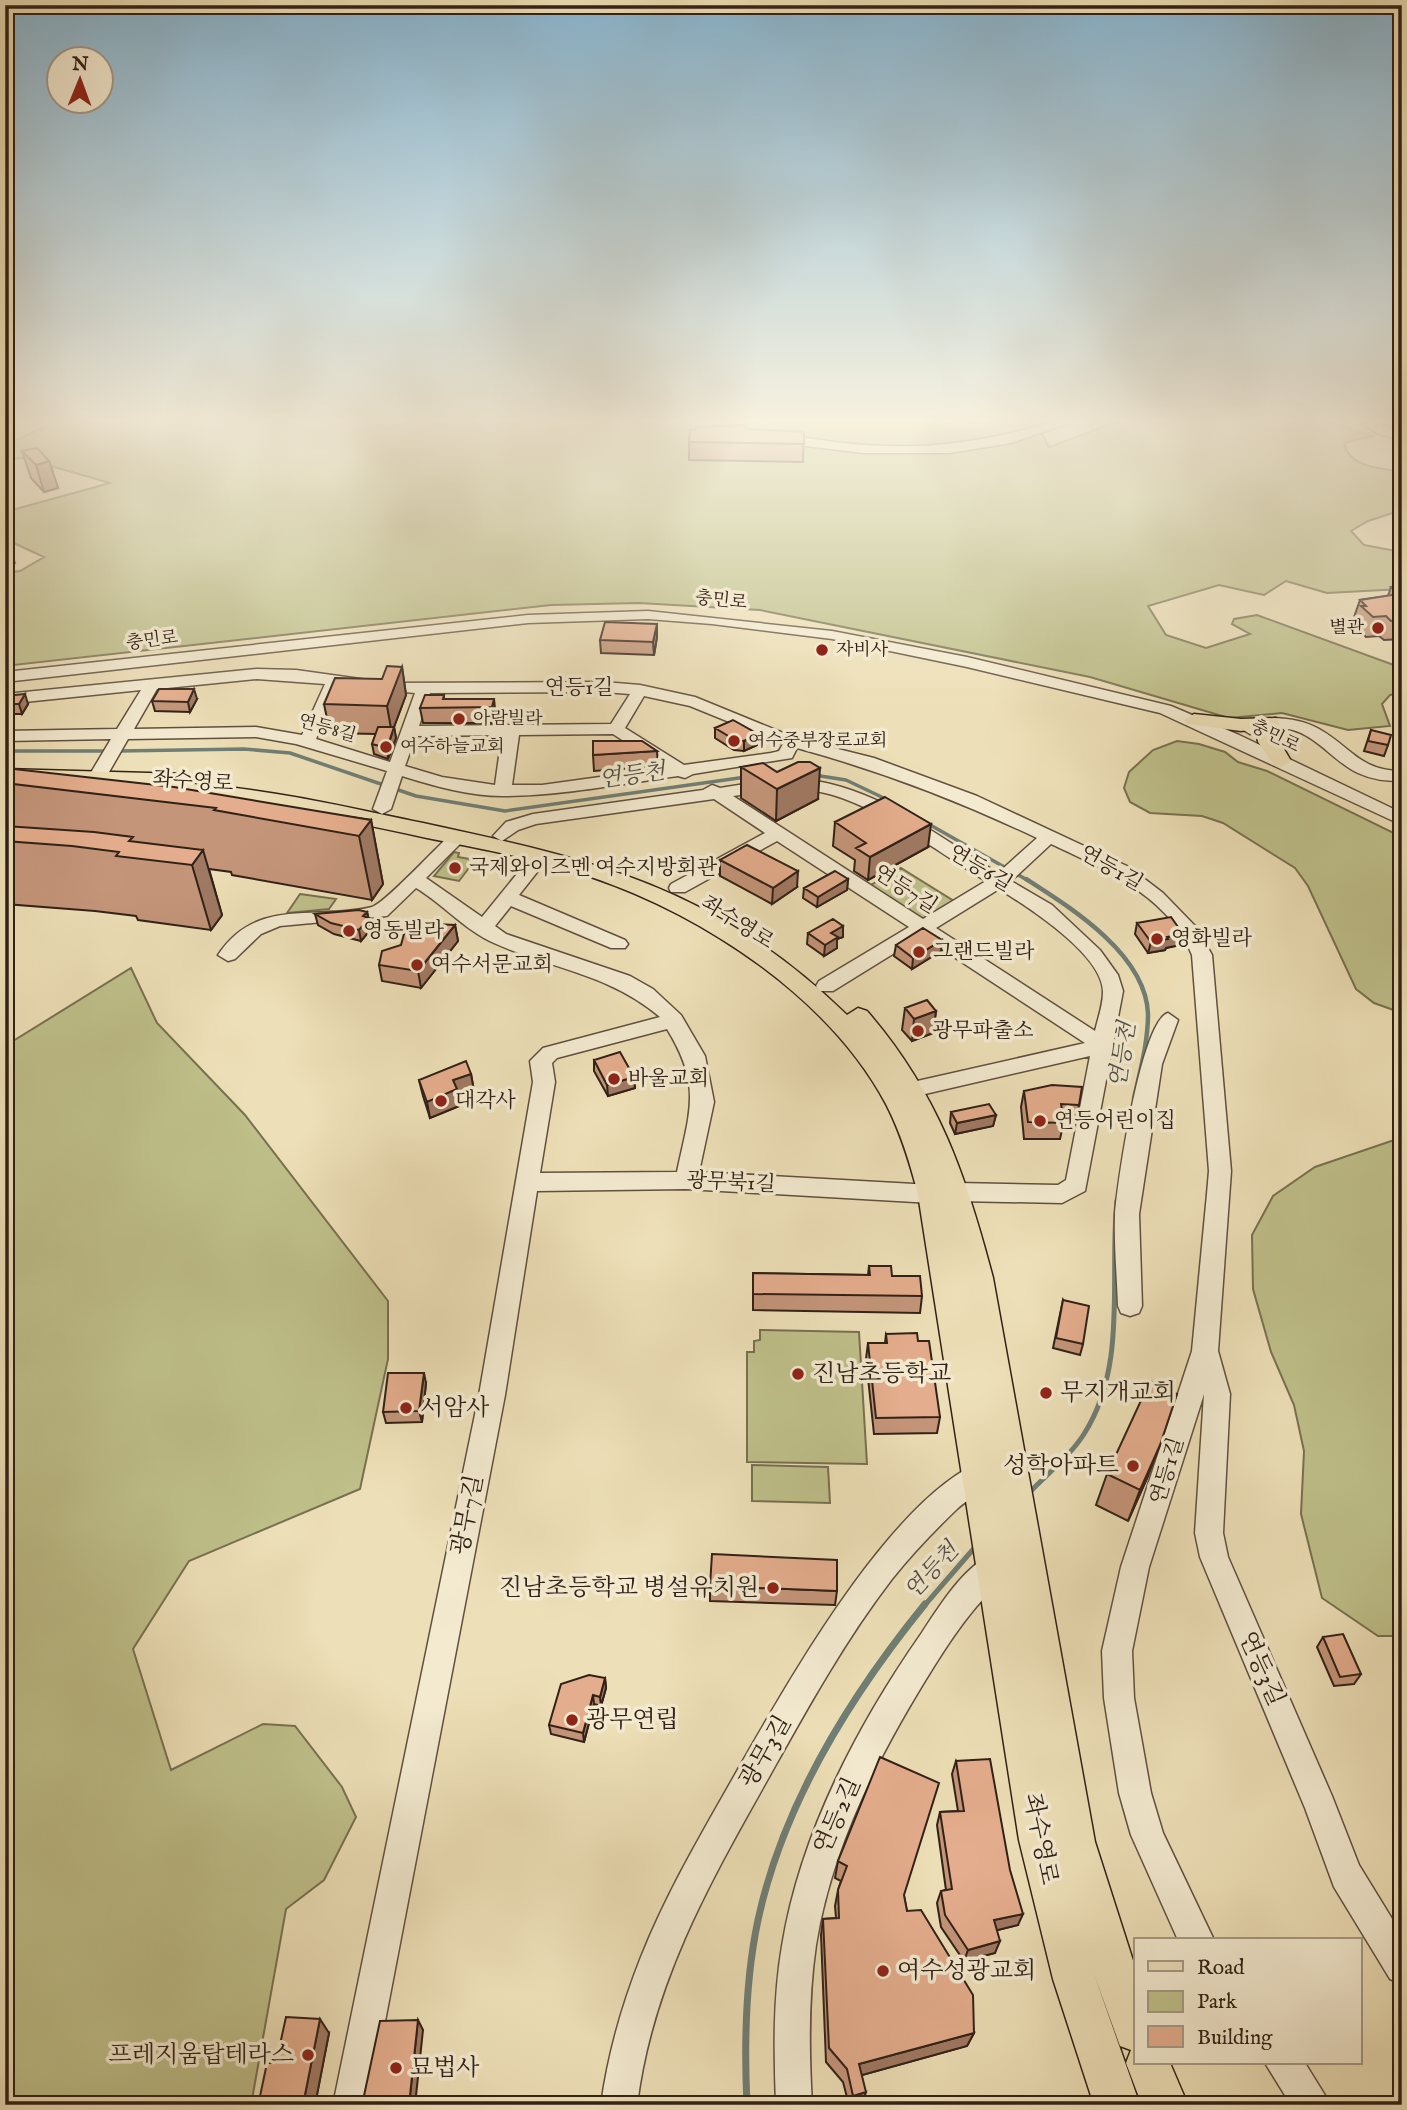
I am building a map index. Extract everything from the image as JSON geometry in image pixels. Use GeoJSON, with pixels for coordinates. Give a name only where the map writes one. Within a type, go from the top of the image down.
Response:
{"type":"FeatureCollection","features":[{"type":"Feature","properties":{"kind":"main road"},"geometry":{"type":"LineString","coordinates":[[1194,720],[1241,725],[1269,722]]}},
{"type":"Feature","properties":{"kind":"main road"},"geometry":{"type":"LineString","coordinates":[[1269,722],[1266,728],[1267,738],[1281,761]]}},
{"type":"Feature","properties":{"kind":"main road","name":"좌수영로"},"geometry":{"type":"LineString","coordinates":[[5,775],[237,785],[383,807],[508,841],[605,862],[678,888],[764,938],[826,986],[884,1047],[912,1089],[942,1148],[944,1193],[995,1467],[995,1566],[1039,1840],[1134,2026]]}},
{"type":"Feature","properties":{"kind":"main road","name":"좌수영로"},"geometry":{"type":"LineString","coordinates":[[5,784],[97,777],[178,790],[262,799],[458,837],[508,841],[540,856],[619,878],[687,909],[751,948],[812,997],[853,1038],[894,1093],[944,1193]]}},
{"type":"Feature","properties":{"kind":"main road"},"geometry":{"type":"LineString","coordinates":[[995,1467],[1023,1540]]}},
{"type":"Feature","properties":{"kind":"main road","name":"좌수영로"},"geometry":{"type":"LineString","coordinates":[[1023,1540],[1076,1842],[1071,1901],[1082,2005],[1109,2103]]}},
{"type":"Feature","properties":{"kind":"main road"},"geometry":{"type":"LineString","coordinates":[[1148,2064],[1165,2105]]}},
{"type":"Feature","properties":{"kind":"street","name":"충민로"},"geometry":{"type":"LineString","coordinates":[[5,677],[492,622],[648,615],[760,625],[854,640],[1081,687],[1194,720],[1402,820]]}},
{"type":"Feature","properties":{"kind":"street","name":"연등1길"},"geometry":{"type":"LineString","coordinates":[[5,699],[257,674],[334,680],[377,687],[604,687],[640,690],[695,702],[792,742],[868,762],[971,800],[1050,836],[1139,882],[1190,934],[1201,951],[1220,1171],[1205,1351],[1135,1567],[1121,1629],[1117,1663],[1119,1698],[1135,1793],[1147,1835],[1183,1918],[1196,1938]]}},
{"type":"Feature","properties":{"kind":"street"},"geometry":{"type":"LineString","coordinates":[[307,742],[334,680]]}},
{"type":"Feature","properties":{"kind":"street"},"geometry":{"type":"LineString","coordinates":[[97,777],[151,686]]}},
{"type":"Feature","properties":{"kind":"street"},"geometry":{"type":"LineString","coordinates":[[383,807],[424,688]]}},
{"type":"Feature","properties":{"kind":"street"},"geometry":{"type":"LineString","coordinates":[[616,729],[640,690]]}},
{"type":"Feature","properties":{"kind":"street"},"geometry":{"type":"LineString","coordinates":[[1402,711],[1402,727]]}},
{"type":"Feature","properties":{"kind":"street"},"geometry":{"type":"LineString","coordinates":[[1233,738],[1269,722],[1285,720],[1302,725],[1371,773],[1402,776]]}},
{"type":"Feature","properties":{"kind":"street"},"geometry":{"type":"LineString","coordinates":[[409,731],[616,729],[680,770]]}},
{"type":"Feature","properties":{"kind":"street"},"geometry":{"type":"LineString","coordinates":[[503,791],[511,730]]}},
{"type":"Feature","properties":{"kind":"street","name":"연등8길"},"geometry":{"type":"LineString","coordinates":[[5,736],[236,731],[269,733],[307,742],[395,771],[455,785],[503,791],[542,790],[777,757],[788,752],[792,742]]}},
{"type":"Feature","properties":{"kind":"street","name":"연등7길"},"geometry":{"type":"LineString","coordinates":[[680,770],[1104,1046]]}},
{"type":"Feature","properties":{"kind":"street","name":"연등6길"},"geometry":{"type":"LineString","coordinates":[[508,841],[512,825],[533,819],[788,784],[839,792],[887,813],[1058,919],[1084,944],[1108,975],[1113,999],[1075,1188],[1062,1194],[944,1193]]}},
{"type":"Feature","properties":{"kind":"street"},"geometry":{"type":"LineString","coordinates":[[678,888],[778,833]]}},
{"type":"Feature","properties":{"kind":"street"},"geometry":{"type":"LineString","coordinates":[[826,986],[1000,881],[1050,836]]}},
{"type":"Feature","properties":{"kind":"street"},"geometry":{"type":"LineString","coordinates":[[228,955],[254,930],[277,920],[378,913],[416,881],[458,837]]}},
{"type":"Feature","properties":{"kind":"street"},"geometry":{"type":"LineString","coordinates":[[482,928],[540,856]]}},
{"type":"Feature","properties":{"kind":"street"},"geometry":{"type":"LineString","coordinates":[[416,881],[428,886],[482,928],[512,943],[623,981],[658,1003],[674,1020],[694,1056],[704,1102],[686,1181]]}},
{"type":"Feature","properties":{"kind":"street"},"geometry":{"type":"LineString","coordinates":[[508,897],[618,944]]}},
{"type":"Feature","properties":{"kind":"street","name":"광무7길"},"geometry":{"type":"LineString","coordinates":[[351,2105],[493,1388],[544,1082],[542,1057],[674,1020]]}},
{"type":"Feature","properties":{"kind":"street"},"geometry":{"type":"LineString","coordinates":[[1130,1306],[1127,1214],[1151,1064],[1168,1020]]}},
{"type":"Feature","properties":{"kind":"street"},"geometry":{"type":"LineString","coordinates":[[912,1089],[1104,1046]]}},
{"type":"Feature","properties":{"kind":"street","name":"광무북1길"},"geometry":{"type":"LineString","coordinates":[[529,1182],[686,1181],[944,1193]]}},
{"type":"Feature","properties":{"kind":"street","name":"연등3길"},"geometry":{"type":"LineString","coordinates":[[1205,1351],[1217,1394],[1209,1533],[1213,1557],[1321,1807],[1346,1875],[1402,1967]]}},
{"type":"Feature","properties":{"kind":"street","name":"광무3길"},"geometry":{"type":"LineString","coordinates":[[619,2105],[626,2055],[665,1938],[695,1874],[819,1662],[859,1603],[931,1513],[950,1495],[995,1467]]}},
{"type":"Feature","properties":{"kind":"street","name":"연등2길"},"geometry":{"type":"LineString","coordinates":[[794,2105],[790,2036],[792,1987],[800,1933],[820,1855],[857,1772],[920,1659],[954,1611],[995,1566]]}},
{"type":"Feature","properties":{"kind":"street"},"geometry":{"type":"LineString","coordinates":[[1284,2064],[1313,2105]]}},
{"type":"Feature","properties":{"kind":"green space"},"geometry":{"type":"Polygon","coordinates":[[[5,516],[1382,516],[1351,531],[1364,545],[1402,552],[1402,589],[1327,593],[1286,581],[1264,595],[1219,585],[1148,606],[1166,635],[1206,648],[1250,634],[1232,624],[1234,619],[1257,615],[1402,668],[1402,693],[1390,695],[1382,704],[1390,726],[1348,730],[1282,713],[1229,718],[1090,677],[760,610],[639,603],[551,605],[5,666],[5,573],[20,571],[44,557],[5,539],[5,516]]]}},
{"type":"Feature","properties":{"kind":"green space"},"geometry":{"type":"Polygon","coordinates":[[[1177,741],[1225,752],[1238,762],[1267,771],[1402,837],[1402,1013],[1374,1003],[1356,989],[1308,886],[1295,868],[1223,823],[1202,816],[1150,813],[1130,802],[1124,788],[1129,772],[1153,750],[1177,741]]]}},
{"type":"Feature","properties":{"kind":"green space","name":"국제와이즈멘 여수지방회관"},"geometry":{"type":"Polygon","coordinates":[[[454,852],[459,853],[458,857],[475,860],[459,881],[434,876],[454,852]]]}},
{"type":"Feature","properties":{"kind":"green space"},"geometry":{"type":"Polygon","coordinates":[[[901,868],[957,903],[921,920],[869,886],[901,868]]]}},
{"type":"Feature","properties":{"kind":"green space"},"geometry":{"type":"Polygon","coordinates":[[[300,894],[336,899],[329,909],[287,913],[300,894]]]}},
{"type":"Feature","properties":{"kind":"green space"},"geometry":{"type":"Polygon","coordinates":[[[131,968],[157,1023],[245,1115],[388,1301],[388,1359],[360,1489],[189,1561],[133,1649],[171,1770],[263,1724],[295,1726],[342,1787],[356,1817],[324,1880],[286,1909],[251,2105],[5,2105],[5,1046],[131,968]]]}},
{"type":"Feature","properties":{"kind":"green space"},"geometry":{"type":"Polygon","coordinates":[[[1397,1139],[1402,1140],[1402,1636],[1378,1636],[1322,1598],[1301,1514],[1304,1451],[1294,1405],[1271,1352],[1253,1289],[1252,1235],[1273,1196],[1315,1167],[1397,1139]]]}},
{"type":"Feature","properties":{"kind":"green space"},"geometry":{"type":"Polygon","coordinates":[[[760,1330],[859,1332],[867,1464],[747,1462],[747,1352],[754,1352],[754,1341],[760,1340],[760,1330]]]}},
{"type":"Feature","properties":{"kind":"green space"},"geometry":{"type":"Polygon","coordinates":[[[752,1465],[828,1467],[830,1503],[752,1501],[752,1465]]]}},
{"type":"Feature","properties":{"kind":"building"},"geometry":{"type":"Polygon","coordinates":[[[1402,586],[1402,620],[1391,621],[1386,616],[1373,617],[1361,606],[1366,606],[1360,600],[1398,594],[1391,587],[1402,586]]]}},
{"type":"Feature","properties":{"kind":"building"},"geometry":{"type":"Polygon","coordinates":[[[605,622],[657,624],[653,642],[600,640],[605,622]]]}},
{"type":"Feature","properties":{"kind":"building"},"geometry":{"type":"Polygon","coordinates":[[[387,666],[402,667],[387,706],[324,704],[335,678],[382,679],[387,666]]]}},
{"type":"Feature","properties":{"kind":"building"},"geometry":{"type":"Polygon","coordinates":[[[159,689],[194,689],[188,702],[152,701],[159,689]]]}},
{"type":"Feature","properties":{"kind":"building"},"geometry":{"type":"Polygon","coordinates":[[[25,694],[19,704],[5,704],[5,696],[25,694]]]}},
{"type":"Feature","properties":{"kind":"building"},"geometry":{"type":"Polygon","coordinates":[[[425,695],[444,695],[443,699],[494,699],[492,707],[420,708],[425,695]]]}},
{"type":"Feature","properties":{"kind":"building"},"geometry":{"type":"Polygon","coordinates":[[[733,720],[758,734],[744,741],[735,740],[715,728],[733,720]]]}},
{"type":"Feature","properties":{"kind":"building"},"geometry":{"type":"Polygon","coordinates":[[[378,727],[394,727],[387,748],[372,744],[378,727]]]}},
{"type":"Feature","properties":{"kind":"building"},"geometry":{"type":"Polygon","coordinates":[[[1371,730],[1391,735],[1388,745],[1368,741],[1371,730]]]}},
{"type":"Feature","properties":{"kind":"building"},"geometry":{"type":"Polygon","coordinates":[[[593,741],[642,741],[657,751],[593,755],[593,741]]]}},
{"type":"Feature","properties":{"kind":"building"},"geometry":{"type":"Polygon","coordinates":[[[798,762],[810,762],[820,768],[777,789],[741,767],[763,763],[777,772],[798,762]]]}},
{"type":"Feature","properties":{"kind":"building"},"geometry":{"type":"Polygon","coordinates":[[[5,768],[174,787],[371,820],[359,836],[214,810],[216,808],[5,783],[5,768]]]}},
{"type":"Feature","properties":{"kind":"building"},"geometry":{"type":"Polygon","coordinates":[[[885,797],[931,824],[870,857],[856,848],[866,843],[835,822],[885,797]]]}},
{"type":"Feature","properties":{"kind":"building"},"geometry":{"type":"Polygon","coordinates":[[[5,826],[94,832],[133,837],[129,841],[203,850],[192,865],[116,856],[119,852],[5,841],[5,826]]]}},
{"type":"Feature","properties":{"kind":"building"},"geometry":{"type":"Polygon","coordinates":[[[747,845],[798,871],[773,888],[720,860],[747,845]]]}},
{"type":"Feature","properties":{"kind":"building"},"geometry":{"type":"Polygon","coordinates":[[[835,871],[848,879],[818,897],[804,888],[835,871]]]}},
{"type":"Feature","properties":{"kind":"building"},"geometry":{"type":"Polygon","coordinates":[[[359,910],[367,912],[363,916],[369,918],[359,930],[331,923],[315,914],[359,910]]]}},
{"type":"Feature","properties":{"kind":"building"},"geometry":{"type":"Polygon","coordinates":[[[1171,917],[1183,934],[1151,942],[1137,923],[1171,917]]]}},
{"type":"Feature","properties":{"kind":"building"},"geometry":{"type":"Polygon","coordinates":[[[833,919],[843,926],[831,933],[838,937],[825,945],[808,933],[833,919]]]}},
{"type":"Feature","properties":{"kind":"building"},"geometry":{"type":"Polygon","coordinates":[[[407,923],[455,925],[418,971],[379,965],[382,951],[401,945],[407,923]]]}},
{"type":"Feature","properties":{"kind":"building"},"geometry":{"type":"Polygon","coordinates":[[[923,928],[942,940],[913,958],[896,945],[923,928]]]}},
{"type":"Feature","properties":{"kind":"building"},"geometry":{"type":"Polygon","coordinates":[[[927,1000],[936,1011],[914,1019],[905,1008],[927,1000]]]}},
{"type":"Feature","properties":{"kind":"building"},"geometry":{"type":"Polygon","coordinates":[[[620,1052],[634,1077],[607,1085],[594,1060],[620,1052]]]}},
{"type":"Feature","properties":{"kind":"building"},"geometry":{"type":"Polygon","coordinates":[[[466,1061],[471,1074],[453,1080],[457,1089],[427,1102],[419,1080],[466,1061]]]}},
{"type":"Feature","properties":{"kind":"building"},"geometry":{"type":"Polygon","coordinates":[[[1052,1085],[1082,1087],[1079,1105],[1061,1104],[1064,1123],[1028,1122],[1024,1091],[1052,1085]]]}},
{"type":"Feature","properties":{"kind":"building"},"geometry":{"type":"Polygon","coordinates":[[[989,1104],[996,1115],[957,1123],[951,1112],[989,1104]]]}},
{"type":"Feature","properties":{"kind":"building"},"geometry":{"type":"Polygon","coordinates":[[[869,1266],[891,1266],[892,1276],[920,1276],[922,1296],[753,1294],[753,1273],[870,1275],[869,1266]]]}},
{"type":"Feature","properties":{"kind":"building"},"geometry":{"type":"Polygon","coordinates":[[[1063,1300],[1089,1306],[1083,1344],[1056,1338],[1063,1300]]]}},
{"type":"Feature","properties":{"kind":"building"},"geometry":{"type":"Polygon","coordinates":[[[917,1333],[918,1341],[929,1341],[940,1417],[876,1418],[868,1343],[887,1343],[886,1334],[917,1333]]]}},
{"type":"Feature","properties":{"kind":"building","name":"서암사"},"geometry":{"type":"Polygon","coordinates":[[[388,1373],[424,1373],[419,1411],[383,1412],[388,1373]]]}},
{"type":"Feature","properties":{"kind":"building","name":"성학아파트"},"geometry":{"type":"Polygon","coordinates":[[[1150,1381],[1177,1394],[1160,1445],[1140,1490],[1107,1474],[1150,1381]]]}},
{"type":"Feature","properties":{"kind":"building"},"geometry":{"type":"Polygon","coordinates":[[[712,1554],[837,1560],[837,1591],[710,1586],[712,1554]]]}},
{"type":"Feature","properties":{"kind":"building"},"geometry":{"type":"Polygon","coordinates":[[[1343,1634],[1361,1674],[1340,1677],[1323,1637],[1343,1634]]]}},
{"type":"Feature","properties":{"kind":"building","name":"광무연립"},"geometry":{"type":"Polygon","coordinates":[[[589,1675],[605,1678],[600,1697],[593,1695],[583,1733],[549,1725],[561,1684],[589,1675]]]}},
{"type":"Feature","properties":{"kind":"building","name":"여수성광교회"},"geometry":{"type":"Polygon","coordinates":[[[880,1757],[939,1783],[904,1895],[907,1911],[921,1910],[973,1995],[974,2033],[859,2064],[866,2092],[853,2096],[847,2069],[829,2048],[823,1919],[839,1918],[838,1890],[847,1866],[838,1861],[880,1757]]]}},
{"type":"Feature","properties":{"kind":"building"},"geometry":{"type":"Polygon","coordinates":[[[990,1759],[1010,1870],[1023,1914],[994,1920],[1000,1941],[968,1950],[945,1915],[941,1891],[952,1889],[940,1812],[964,1811],[956,1761],[990,1759]]]}},
{"type":"Feature","properties":{"kind":"building"},"geometry":{"type":"Polygon","coordinates":[[[286,2017],[320,2019],[303,2105],[268,2105],[268,2101],[259,2101],[267,2063],[276,2063],[286,2017]]]}},
{"type":"Feature","properties":{"kind":"building","name":"묘법사"},"geometry":{"type":"Polygon","coordinates":[[[418,2020],[409,2105],[362,2105],[380,2021],[418,2020]]]}},
{"type":"Feature","properties":{"kind":"waterway","name":"연등천"},"geometry":{"type":"LineString","coordinates":[[118,751],[244,749],[290,753],[416,796],[505,811],[746,777]]}},
{"type":"Feature","properties":{"kind":"waterway","name":"연등천"},"geometry":{"type":"LineString","coordinates":[[5,751],[109,751]]}},
{"type":"Feature","properties":{"kind":"waterway","name":"연등천"},"geometry":{"type":"LineString","coordinates":[[814,775],[846,780],[888,800]]}},
{"type":"Feature","properties":{"kind":"waterway","name":"연등천"},"geometry":{"type":"LineString","coordinates":[[925,822],[1029,881]]}},
{"type":"Feature","properties":{"kind":"waterway","name":"연등천"},"geometry":{"type":"LineString","coordinates":[[1026,879],[1064,904],[1103,935],[1134,972],[1144,992],[1148,1025],[1134,1099]]}},
{"type":"Feature","properties":{"kind":"waterway","name":"연등천"},"geometry":{"type":"LineString","coordinates":[[1029,1493],[1084,1434],[1098,1407],[1107,1379],[1114,1321],[1117,1201]]}},
{"type":"Feature","properties":{"kind":"waterway","name":"연등천"},"geometry":{"type":"LineString","coordinates":[[924,1606],[976,1546]]}},
{"type":"Feature","properties":{"kind":"waterway","name":"연등천"},"geometry":{"type":"LineString","coordinates":[[747,2105],[746,2035],[750,1966],[769,1877],[784,1834],[802,1793],[846,1713],[925,1604]]}},
{"type":"Feature","properties":{"kind":"place","name":"별관"},"geometry":{"type":"Point","coordinates":[1378,628]}},
{"type":"Feature","properties":{"kind":"place","name":"자비사"},"geometry":{"type":"Point","coordinates":[822,650]}},
{"type":"Feature","properties":{"kind":"place","name":"아람빌라"},"geometry":{"type":"Point","coordinates":[459,719]}},
{"type":"Feature","properties":{"kind":"place","name":"여수중부장로교회"},"geometry":{"type":"Point","coordinates":[734,741]}},
{"type":"Feature","properties":{"kind":"place","name":"여수하늘교회"},"geometry":{"type":"Point","coordinates":[386,747]}},
{"type":"Feature","properties":{"kind":"place","name":"국제와이즈멘 여수지방회관"},"geometry":{"type":"Point","coordinates":[455,868]}},
{"type":"Feature","properties":{"kind":"place","name":"영동빌라"},"geometry":{"type":"Point","coordinates":[349,931]}},
{"type":"Feature","properties":{"kind":"place","name":"영화빌라"},"geometry":{"type":"Point","coordinates":[1157,939]}},
{"type":"Feature","properties":{"kind":"place","name":"그랜드빌라"},"geometry":{"type":"Point","coordinates":[919,952]}},
{"type":"Feature","properties":{"kind":"place","name":"여수서문교회"},"geometry":{"type":"Point","coordinates":[417,965]}},
{"type":"Feature","properties":{"kind":"place","name":"광무파출소"},"geometry":{"type":"Point","coordinates":[918,1031]}},
{"type":"Feature","properties":{"kind":"place","name":"바울교회"},"geometry":{"type":"Point","coordinates":[614,1079]}},
{"type":"Feature","properties":{"kind":"place","name":"대각사"},"geometry":{"type":"Point","coordinates":[441,1101]}},
{"type":"Feature","properties":{"kind":"place","name":"연등어린이집"},"geometry":{"type":"Point","coordinates":[1040,1121]}},
{"type":"Feature","properties":{"kind":"place","name":"진남초등학교"},"geometry":{"type":"Point","coordinates":[798,1374]}},
{"type":"Feature","properties":{"kind":"place","name":"무지개교회"},"geometry":{"type":"Point","coordinates":[1046,1393]}},
{"type":"Feature","properties":{"kind":"place","name":"서암사"},"geometry":{"type":"Point","coordinates":[406,1408]}},
{"type":"Feature","properties":{"kind":"place","name":"성학아파트"},"geometry":{"type":"Point","coordinates":[1133,1466]}},
{"type":"Feature","properties":{"kind":"place","name":"진남초등학교 병설유치원"},"geometry":{"type":"Point","coordinates":[773,1588]}},
{"type":"Feature","properties":{"kind":"place","name":"광무연립"},"geometry":{"type":"Point","coordinates":[572,1720]}},
{"type":"Feature","properties":{"kind":"place","name":"여수성광교회"},"geometry":{"type":"Point","coordinates":[883,1971]}},
{"type":"Feature","properties":{"kind":"place","name":"프레지움탑테라스"},"geometry":{"type":"Point","coordinates":[308,2055]}},
{"type":"Feature","properties":{"kind":"place","name":"묘법사"},"geometry":{"type":"Point","coordinates":[396,2068]}}]}
